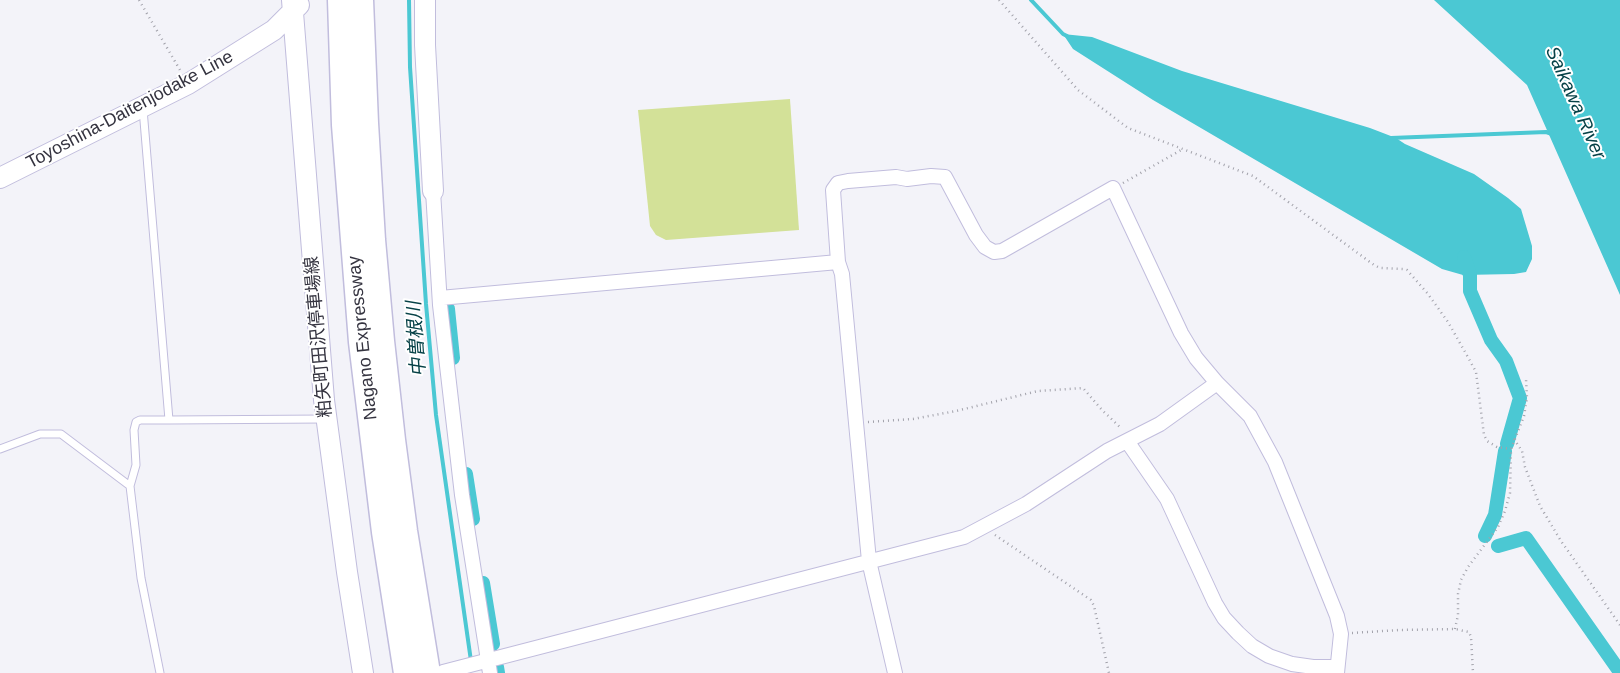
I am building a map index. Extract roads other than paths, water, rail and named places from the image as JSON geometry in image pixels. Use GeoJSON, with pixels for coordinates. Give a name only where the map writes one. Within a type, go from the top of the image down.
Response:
{"type":"FeatureCollection","features":[{"type":"Feature","properties":{"kind":"highway","name":"Nagano Expressway"},"geometry":{"type":"LineString","coordinates":[[341,0],[345,125],[362,342],[385,532],[408,673]]}},
{"type":"Feature","properties":{"kind":"highway","name":"Nagano Expressway"},"geometry":{"type":"LineString","coordinates":[[360,0],[372,240],[392,440],[404,531],[435,672]]}},
{"type":"Feature","properties":{"kind":"main road"},"geometry":{"type":"LineString","coordinates":[[425,0],[425,46],[433,191]]}},
{"type":"Feature","properties":{"kind":"main road","name":"Toyoshina-Daitenjodake Line"},"geometry":{"type":"LineString","coordinates":[[0,178],[188,84],[274,30],[296,4]]}},
{"type":"Feature","properties":{"kind":"main road","name":"粕矢町田沢停車場線"},"geometry":{"type":"LineString","coordinates":[[296,4],[311,253],[327,419],[347,572],[364,673]]}},
{"type":"Feature","properties":{"kind":"street"},"geometry":{"type":"LineString","coordinates":[[895,673],[870,561],[842,274],[838,262],[833,190],[838,183],[848,180],[896,177],[945,177],[976,235],[985,247],[994,252],[1002,251],[1113,188],[1181,333],[1196,358],[1217,383],[1250,416],[1271,454],[1337,616],[1341,634],[1337,670],[1292,664],[1269,656],[1252,646],[1224,618],[1166,499],[1127,441]]}},
{"type":"Feature","properties":{"kind":"street"},"geometry":{"type":"LineString","coordinates":[[433,191],[440,298],[462,495],[487,665]]}},
{"type":"Feature","properties":{"kind":"street"},"geometry":{"type":"LineString","coordinates":[[440,298],[838,262]]}},
{"type":"Feature","properties":{"kind":"street"},"geometry":{"type":"LineString","coordinates":[[435,672],[464,666],[487,665],[964,537],[1026,504],[1107,451],[1160,424],[1217,383]]}},
{"type":"Feature","properties":{"kind":"lane"},"geometry":{"type":"LineString","coordinates":[[142,106],[169,420]]}},
{"type":"Feature","properties":{"kind":"lane"},"geometry":{"type":"LineString","coordinates":[[160,673],[141,578],[130,486],[136,465],[134,425],[140,420],[327,419]]}},
{"type":"Feature","properties":{"kind":"lane"},"geometry":{"type":"LineString","coordinates":[[0,449],[40,434],[60,434],[130,486]]}},
{"type":"Feature","properties":{"kind":"water","name":"Saikawa River"},"geometry":{"type":"Polygon","coordinates":[[[1434,0],[1620,0],[1620,295],[1527,85],[1434,0]]]}},
{"type":"Feature","properties":{"kind":"water"},"geometry":{"type":"Polygon","coordinates":[[[1063,34],[1092,37],[1182,71],[1370,128],[1474,174],[1521,209],[1532,246],[1532,259],[1526,272],[1463,275],[1442,269],[1153,100],[1073,49],[1063,34]]]}},
{"type":"Feature","properties":{"kind":"waterway","name":"中曽根川"},"geometry":{"type":"LineString","coordinates":[[409,0],[410,67],[426,304],[436,415],[471,661]]}},
{"type":"Feature","properties":{"kind":"waterway"},"geometry":{"type":"LineString","coordinates":[[1031,0],[1067,36]]}},
{"type":"Feature","properties":{"kind":"waterway"},"geometry":{"type":"LineString","coordinates":[[1391,138],[1546,132],[1552,134]]}},
{"type":"Feature","properties":{"kind":"waterway"},"geometry":{"type":"LineString","coordinates":[[1464,257],[1470,275],[1470,291],[1491,340],[1506,361],[1520,398],[1507,444]]}},
{"type":"Feature","properties":{"kind":"waterway"},"geometry":{"type":"LineString","coordinates":[[448,309],[453,358]]}},
{"type":"Feature","properties":{"kind":"waterway"},"geometry":{"type":"LineString","coordinates":[[1485,536],[1495,515],[1505,451]]}},
{"type":"Feature","properties":{"kind":"waterway"},"geometry":{"type":"LineString","coordinates":[[466,474],[473,519]]}},
{"type":"Feature","properties":{"kind":"waterway"},"geometry":{"type":"LineString","coordinates":[[1498,546],[1526,538],[1620,672]]}},
{"type":"Feature","properties":{"kind":"waterway"},"geometry":{"type":"LineString","coordinates":[[483,583],[493,644]]}},
{"type":"Feature","properties":{"kind":"waterway"},"geometry":{"type":"LineString","coordinates":[[497,667],[498,673]]}}]}
